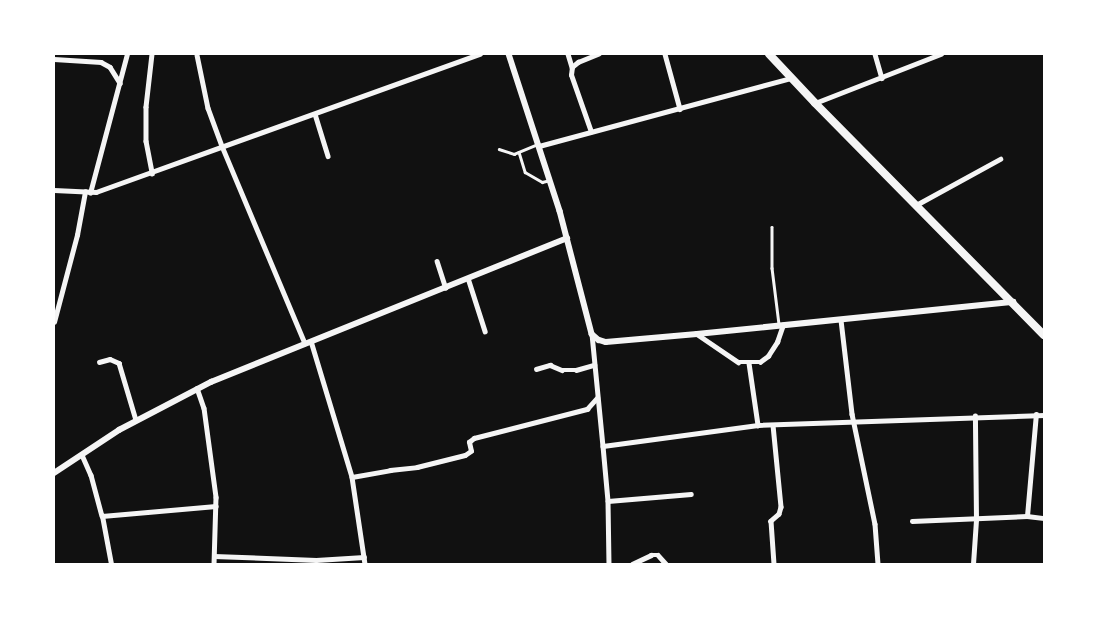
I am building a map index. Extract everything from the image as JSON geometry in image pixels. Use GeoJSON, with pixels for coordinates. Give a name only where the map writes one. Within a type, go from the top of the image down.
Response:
{"type":"FeatureCollection","features":[{"type":"Feature","properties":{"kind":"main road"},"geometry":{"type":"LineString","coordinates":[[769,54],[1044,335]]}},
{"type":"Feature","properties":{"kind":"street"},"geometry":{"type":"LineString","coordinates":[[54,322],[87,193],[127,54]]}},
{"type":"Feature","properties":{"kind":"street"},"geometry":{"type":"LineString","coordinates":[[152,54],[146,107],[146,141],[152,173]]}},
{"type":"Feature","properties":{"kind":"street"},"geometry":{"type":"LineString","coordinates":[[54,190],[96,192],[480,54]]}},
{"type":"Feature","properties":{"kind":"street"},"geometry":{"type":"LineString","coordinates":[[509,54],[550,180],[592,334],[608,501],[609,564]]}},
{"type":"Feature","properties":{"kind":"street"},"geometry":{"type":"LineString","coordinates":[[568,54],[572,68],[573,85],[591,132]]}},
{"type":"Feature","properties":{"kind":"street"},"geometry":{"type":"LineString","coordinates":[[572,68],[598,54]]}},
{"type":"Feature","properties":{"kind":"street"},"geometry":{"type":"LineString","coordinates":[[664,54],[680,109]]}},
{"type":"Feature","properties":{"kind":"street"},"geometry":{"type":"LineString","coordinates":[[875,54],[882,78]]}},
{"type":"Feature","properties":{"kind":"street"},"geometry":{"type":"LineString","coordinates":[[815,103],[941,54]]}},
{"type":"Feature","properties":{"kind":"street"},"geometry":{"type":"LineString","coordinates":[[197,55],[208,108],[222,146],[308,342],[352,478],[366,564]]}},
{"type":"Feature","properties":{"kind":"street"},"geometry":{"type":"LineString","coordinates":[[54,59],[100,62],[110,67],[120,83]]}},
{"type":"Feature","properties":{"kind":"street"},"geometry":{"type":"LineString","coordinates":[[539,145],[680,109],[793,77]]}},
{"type":"Feature","properties":{"kind":"street"},"geometry":{"type":"LineString","coordinates":[[315,114],[328,156]]}},
{"type":"Feature","properties":{"kind":"street"},"geometry":{"type":"LineString","coordinates":[[916,205],[1000,159]]}},
{"type":"Feature","properties":{"kind":"street"},"geometry":{"type":"LineString","coordinates":[[54,473],[136,420],[198,388],[567,238]]}},
{"type":"Feature","properties":{"kind":"street"},"geometry":{"type":"LineString","coordinates":[[437,261],[446,288]]}},
{"type":"Feature","properties":{"kind":"street"},"geometry":{"type":"LineString","coordinates":[[468,278],[485,331]]}},
{"type":"Feature","properties":{"kind":"street"},"geometry":{"type":"LineString","coordinates":[[592,334],[599,340],[606,342],[1012,302]]}},
{"type":"Feature","properties":{"kind":"street"},"geometry":{"type":"LineString","coordinates":[[841,320],[853,420],[875,524],[878,564]]}},
{"type":"Feature","properties":{"kind":"street"},"geometry":{"type":"LineString","coordinates":[[697,334],[738,362],[760,362],[768,356],[777,342],[781,325]]}},
{"type":"Feature","properties":{"kind":"street"},"geometry":{"type":"LineString","coordinates":[[99,362],[110,359],[119,363],[136,420]]}},
{"type":"Feature","properties":{"kind":"street"},"geometry":{"type":"LineString","coordinates":[[749,363],[758,425]]}},
{"type":"Feature","properties":{"kind":"street"},"geometry":{"type":"LineString","coordinates":[[536,368],[550,365],[562,370],[576,370],[594,365]]}},
{"type":"Feature","properties":{"kind":"street"},"geometry":{"type":"LineString","coordinates":[[198,388],[204,408],[216,506],[214,564]]}},
{"type":"Feature","properties":{"kind":"street"},"geometry":{"type":"LineString","coordinates":[[352,478],[390,470],[417,467],[465,455],[470,451],[469,442],[474,438],[587,409],[598,398]]}},
{"type":"Feature","properties":{"kind":"street"},"geometry":{"type":"LineString","coordinates":[[1027,516],[1036,414]]}},
{"type":"Feature","properties":{"kind":"street"},"geometry":{"type":"LineString","coordinates":[[603,446],[758,425],[853,420],[1044,415]]}},
{"type":"Feature","properties":{"kind":"street"},"geometry":{"type":"LineString","coordinates":[[973,564],[976,520],[975,416]]}},
{"type":"Feature","properties":{"kind":"street"},"geometry":{"type":"LineString","coordinates":[[773,425],[781,507],[779,514],[770,521],[774,564]]}},
{"type":"Feature","properties":{"kind":"street"},"geometry":{"type":"LineString","coordinates":[[82,455],[91,475],[102,516],[111,564]]}},
{"type":"Feature","properties":{"kind":"street"},"geometry":{"type":"LineString","coordinates":[[608,501],[691,494]]}},
{"type":"Feature","properties":{"kind":"street"},"geometry":{"type":"LineString","coordinates":[[102,516],[216,506]]}},
{"type":"Feature","properties":{"kind":"street"},"geometry":{"type":"LineString","coordinates":[[912,521],[976,520],[1027,516],[1044,518]]}},
{"type":"Feature","properties":{"kind":"street"},"geometry":{"type":"LineString","coordinates":[[632,564],[651,555],[658,555],[666,564]]}},
{"type":"Feature","properties":{"kind":"street"},"geometry":{"type":"LineString","coordinates":[[214,556],[316,560],[364,557]]}},
{"type":"Feature","properties":{"kind":"lane"},"geometry":{"type":"LineString","coordinates":[[499,149],[508,153],[518,152],[539,145]]}},
{"type":"Feature","properties":{"kind":"lane"},"geometry":{"type":"LineString","coordinates":[[518,152],[525,172],[542,182],[550,180]]}},
{"type":"Feature","properties":{"kind":"lane"},"geometry":{"type":"LineString","coordinates":[[772,227],[772,268],[781,325]]}}]}
